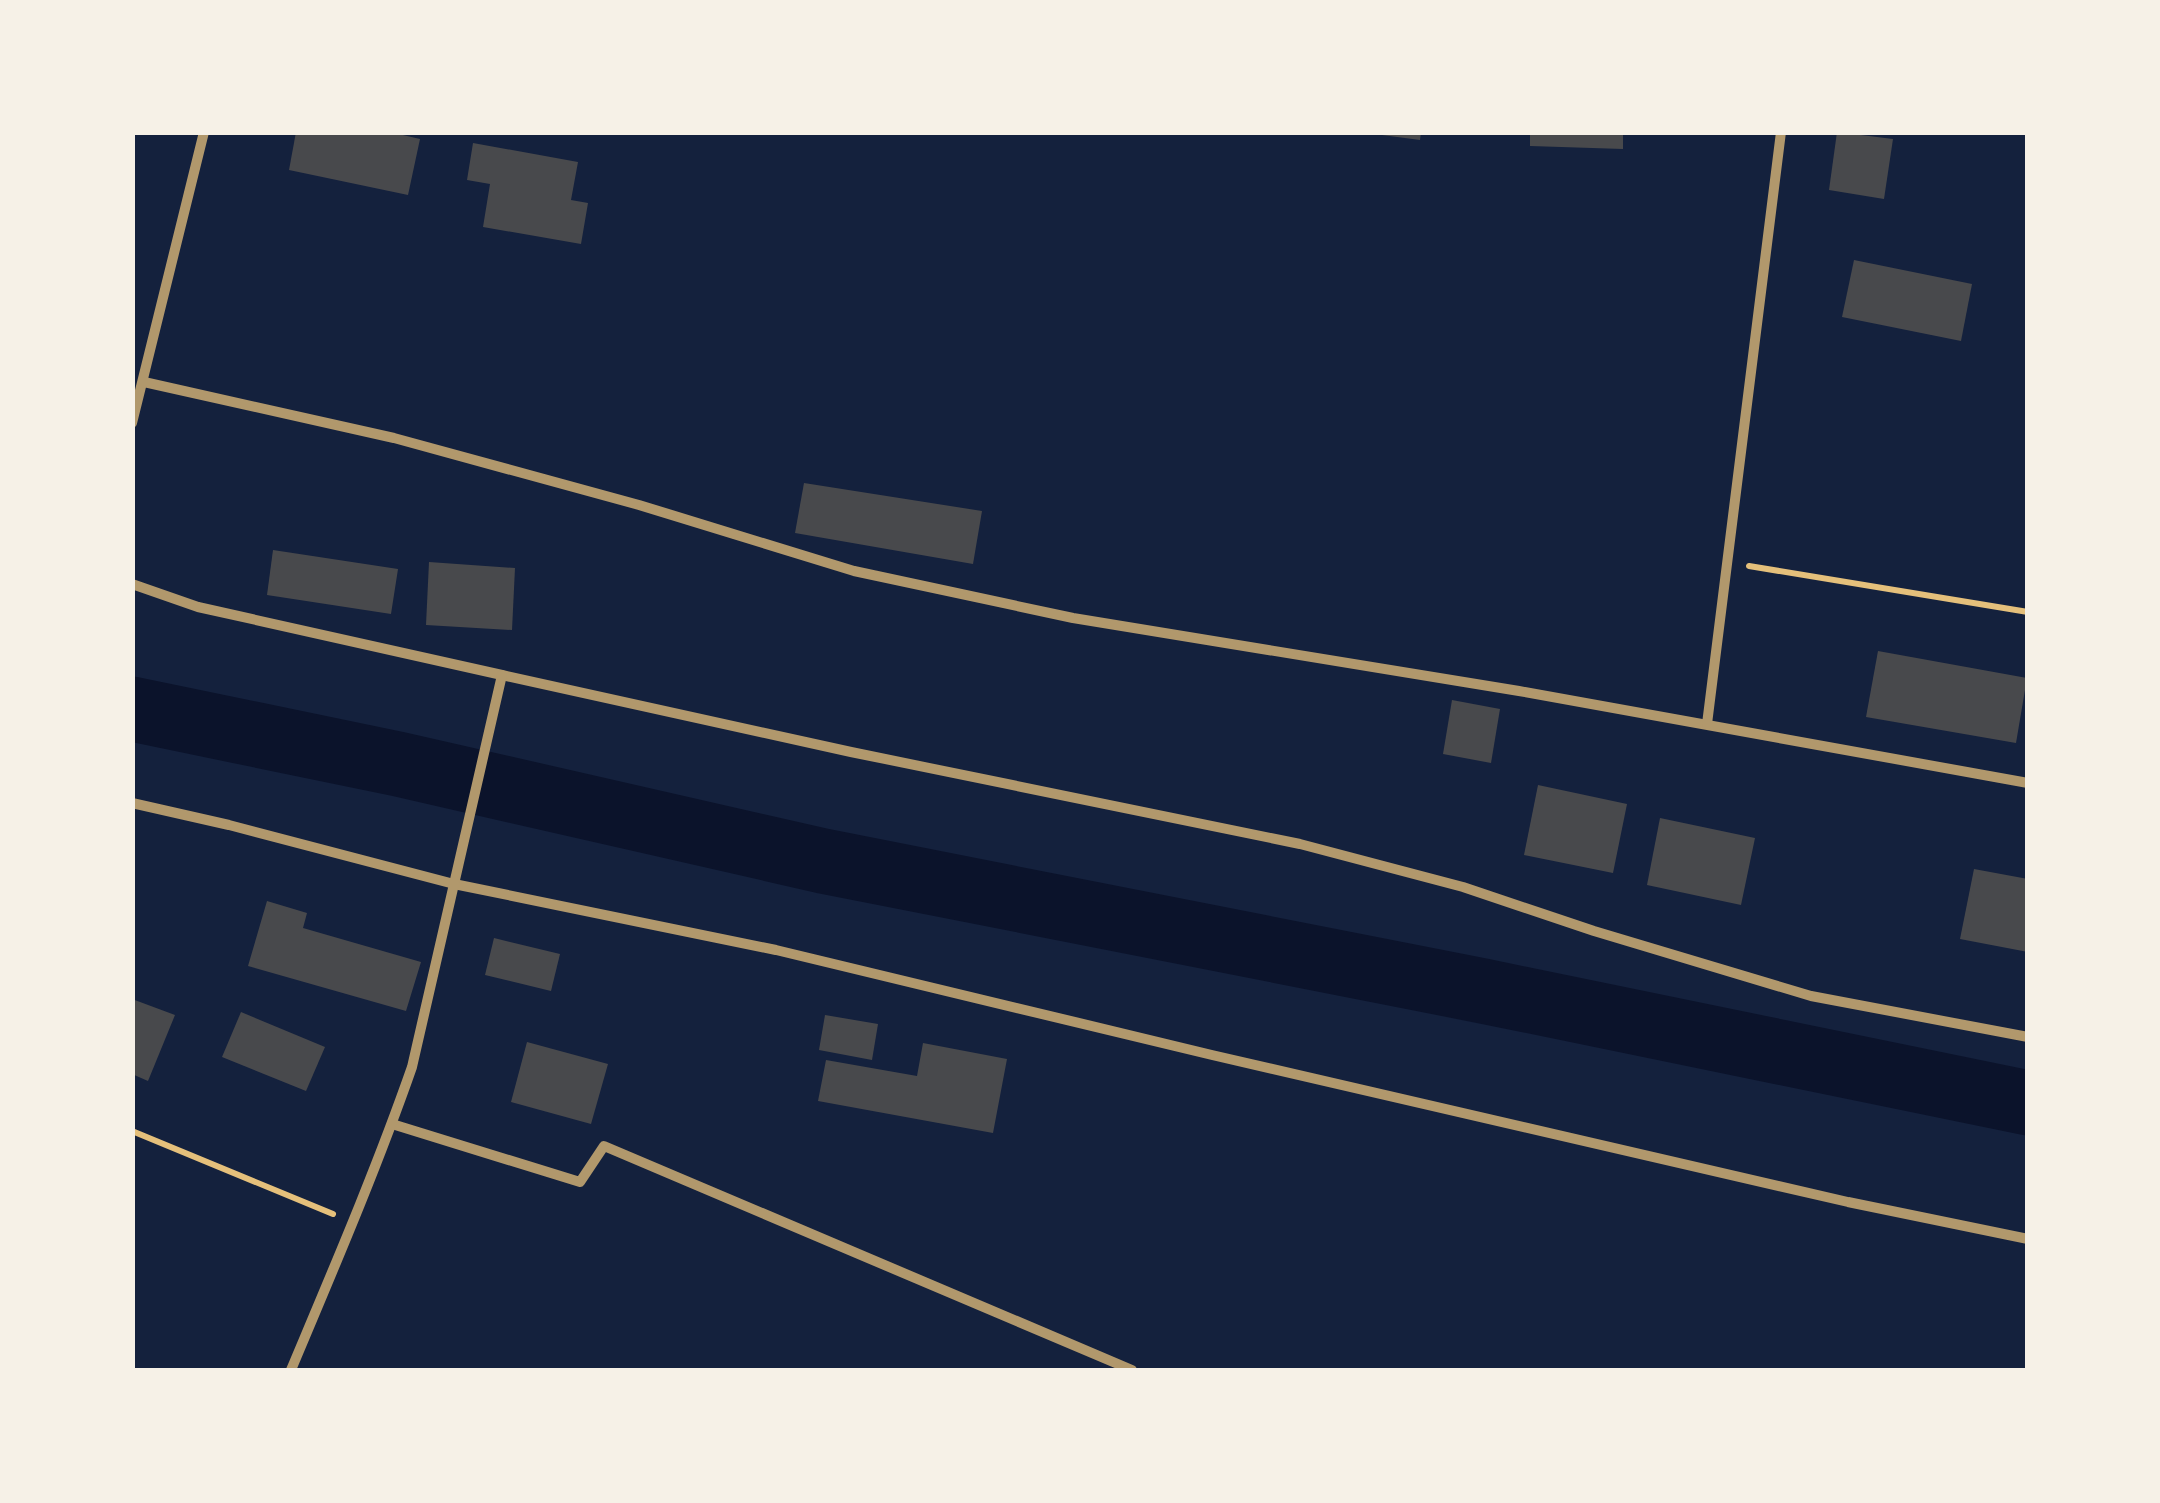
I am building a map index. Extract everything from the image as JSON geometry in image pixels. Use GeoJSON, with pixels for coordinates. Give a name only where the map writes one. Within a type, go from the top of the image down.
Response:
{"type":"FeatureCollection","features":[{"type":"Feature","properties":{"kind":"street"},"geometry":{"type":"LineString","coordinates":[[132,423],[204,132]]}},
{"type":"Feature","properties":{"kind":"street"},"geometry":{"type":"LineString","coordinates":[[1708,724],[1781,132]]}},
{"type":"Feature","properties":{"kind":"street"},"geometry":{"type":"LineString","coordinates":[[144,382],[394,438],[639,505],[854,570],[1073,618],[1708,724],[2028,782]]}},
{"type":"Feature","properties":{"kind":"street"},"geometry":{"type":"LineString","coordinates":[[132,584],[198,607],[502,675],[851,752],[1300,844],[1463,888],[1811,996],[2028,1037]]}},
{"type":"Feature","properties":{"kind":"street"},"geometry":{"type":"LineString","coordinates":[[290,1370],[353,1222],[412,1067],[502,675]]}},
{"type":"Feature","properties":{"kind":"street"},"geometry":{"type":"LineString","coordinates":[[132,803],[454,884],[776,950],[1848,1202],[2028,1239]]}},
{"type":"Feature","properties":{"kind":"street"},"geometry":{"type":"LineString","coordinates":[[392,1124],[580,1182],[604,1146],[1132,1370]]}},
{"type":"Feature","properties":{"kind":"path"},"geometry":{"type":"LineString","coordinates":[[1728,563],[2028,612]]}},
{"type":"Feature","properties":{"kind":"path"},"geometry":{"type":"LineString","coordinates":[[132,1131],[353,1222]]}},
{"type":"Feature","properties":{"kind":"building"},"geometry":{"type":"Polygon","coordinates":[[[296,132],[390,132],[420,139],[408,195],[289,170],[296,132]]]}},
{"type":"Feature","properties":{"kind":"building"},"geometry":{"type":"Polygon","coordinates":[[[1382,132],[1421,132],[1420,140],[1382,132]]]}},
{"type":"Feature","properties":{"kind":"building"},"geometry":{"type":"Polygon","coordinates":[[[1530,132],[1623,132],[1623,149],[1530,146],[1530,132]]]}},
{"type":"Feature","properties":{"kind":"building"},"geometry":{"type":"Polygon","coordinates":[[[1837,132],[1893,139],[1884,199],[1829,190],[1837,132]]]}},
{"type":"Feature","properties":{"kind":"building"},"geometry":{"type":"Polygon","coordinates":[[[473,143],[578,162],[571,200],[588,203],[581,244],[483,227],[490,184],[467,180],[473,143]]]}},
{"type":"Feature","properties":{"kind":"building"},"geometry":{"type":"Polygon","coordinates":[[[1854,260],[1972,284],[1961,341],[1842,317],[1854,260]]]}},
{"type":"Feature","properties":{"kind":"building"},"geometry":{"type":"Polygon","coordinates":[[[804,483],[982,511],[973,564],[795,533],[804,483]]]}},
{"type":"Feature","properties":{"kind":"building"},"geometry":{"type":"Polygon","coordinates":[[[273,550],[398,569],[391,614],[267,595],[273,550]]]}},
{"type":"Feature","properties":{"kind":"building"},"geometry":{"type":"Polygon","coordinates":[[[429,562],[515,568],[512,630],[426,625],[429,562]]]}},
{"type":"Feature","properties":{"kind":"building"},"geometry":{"type":"Polygon","coordinates":[[[1878,651],[2027,678],[2016,743],[1866,717],[1878,651]]]}},
{"type":"Feature","properties":{"kind":"building"},"geometry":{"type":"Polygon","coordinates":[[[1452,700],[1500,709],[1491,763],[1443,754],[1452,700]]]}},
{"type":"Feature","properties":{"kind":"building"},"geometry":{"type":"Polygon","coordinates":[[[1538,785],[1627,804],[1613,873],[1524,855],[1538,785]]]}},
{"type":"Feature","properties":{"kind":"building"},"geometry":{"type":"Polygon","coordinates":[[[1660,818],[1755,838],[1741,905],[1647,885],[1660,818]]]}},
{"type":"Feature","properties":{"kind":"building"},"geometry":{"type":"Polygon","coordinates":[[[1974,869],[2028,879],[2028,952],[1960,939],[1974,869]]]}},
{"type":"Feature","properties":{"kind":"building"},"geometry":{"type":"Polygon","coordinates":[[[267,901],[307,913],[303,928],[421,962],[406,1011],[248,966],[267,901]]]}},
{"type":"Feature","properties":{"kind":"building"},"geometry":{"type":"Polygon","coordinates":[[[494,938],[560,954],[551,991],[485,975],[494,938]]]}},
{"type":"Feature","properties":{"kind":"building"},"geometry":{"type":"Polygon","coordinates":[[[132,999],[175,1015],[148,1081],[132,1074],[132,999]]]}},
{"type":"Feature","properties":{"kind":"building"},"geometry":{"type":"Polygon","coordinates":[[[241,1012],[325,1047],[306,1091],[222,1057],[241,1012]]]}},
{"type":"Feature","properties":{"kind":"building"},"geometry":{"type":"Polygon","coordinates":[[[825,1015],[878,1024],[872,1060],[819,1050],[825,1015]]]}},
{"type":"Feature","properties":{"kind":"building"},"geometry":{"type":"Polygon","coordinates":[[[527,1042],[608,1064],[591,1124],[511,1102],[527,1042]]]}},
{"type":"Feature","properties":{"kind":"building"},"geometry":{"type":"Polygon","coordinates":[[[923,1043],[1007,1059],[993,1133],[818,1101],[826,1060],[917,1076],[923,1043]]]}},
{"type":"Feature","properties":{"kind":"waterway"},"geometry":{"type":"LineString","coordinates":[[132,709],[398,764],[823,861],[2028,1103]]}}]}
